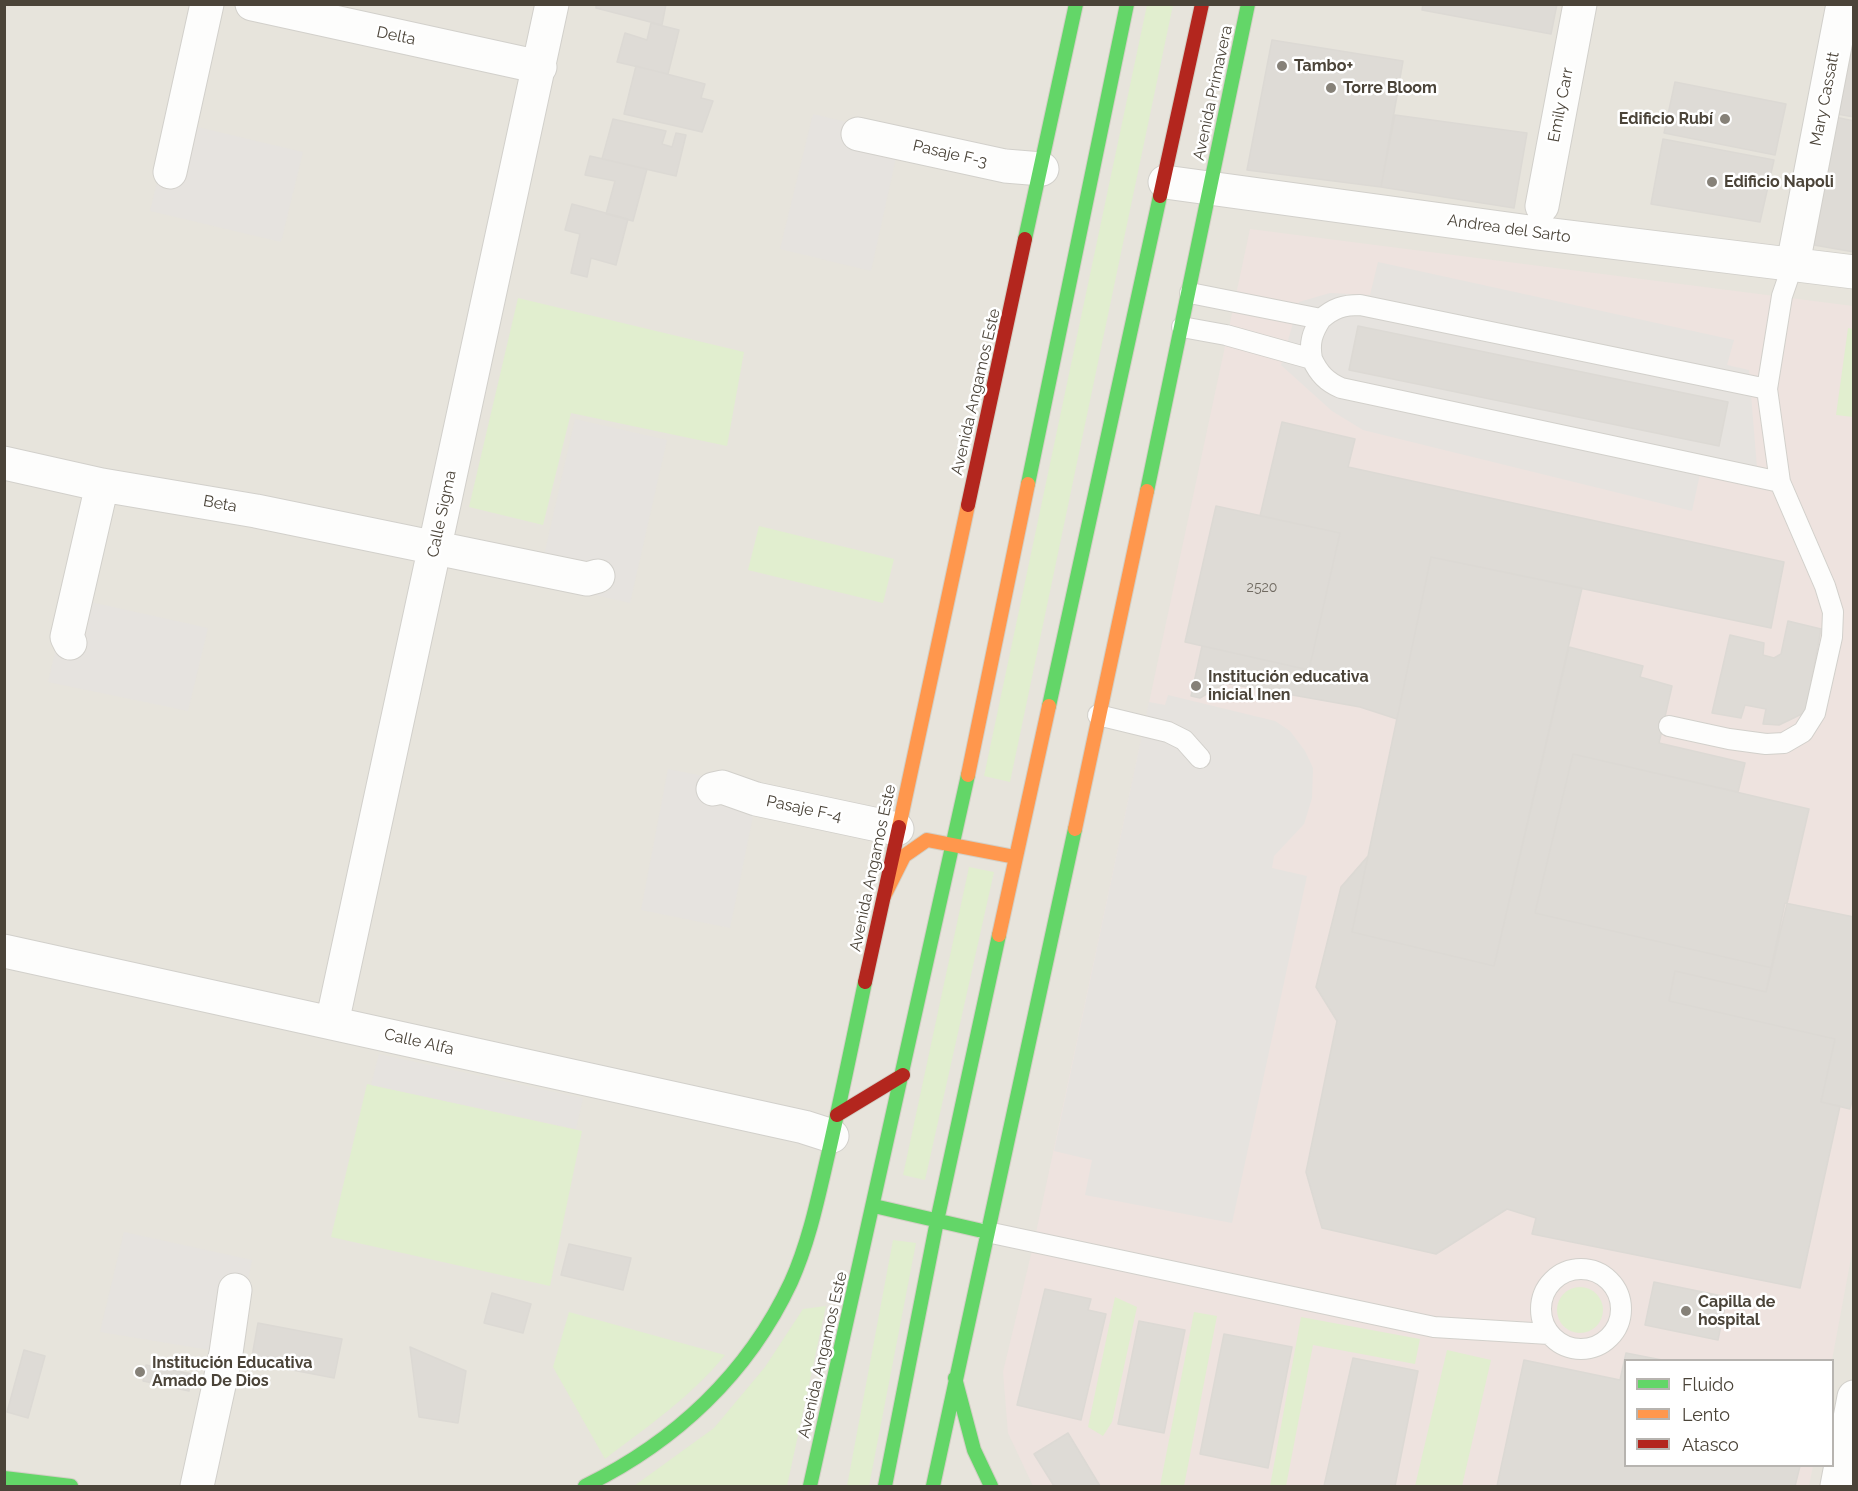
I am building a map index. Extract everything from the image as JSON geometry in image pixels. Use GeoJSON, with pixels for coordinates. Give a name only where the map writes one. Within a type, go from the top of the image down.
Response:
{"type":"FeatureCollection","features":[{"type":"Feature","properties":{"kind":"main road"},"geometry":{"type":"LineString","coordinates":[[1042,169],[1076,4]]}},
{"type":"Feature","properties":{"kind":"main road","name":"Avenida Angamos Este"},"geometry":{"type":"LineString","coordinates":[[810,1486],[954,844],[1127,4]]}},
{"type":"Feature","properties":{"kind":"main road","name":"Avenida Primavera"},"geometry":{"type":"LineString","coordinates":[[1165,182],[1202,4]]}},
{"type":"Feature","properties":{"kind":"main road","name":"Avenida Primavera"},"geometry":{"type":"LineString","coordinates":[[1211,188],[1248,4]]}},
{"type":"Feature","properties":{"kind":"main road","name":"Avenida Angamos Este"},"geometry":{"type":"LineString","coordinates":[[585,1486],[610,1475],[649,1451],[705,1404],[731,1377],[766,1325],[791,1282],[813,1214],[835,1125],[897,830],[1042,169]]}},
{"type":"Feature","properties":{"kind":"main road"},"geometry":{"type":"LineString","coordinates":[[885,1486],[937,1221],[1015,857],[1165,182]]}},
{"type":"Feature","properties":{"kind":"main road"},"geometry":{"type":"LineString","coordinates":[[933,1486],[1211,188]]}},
{"type":"Feature","properties":{"kind":"main road"},"geometry":{"type":"LineString","coordinates":[[884,896],[899,859],[916,844],[927,840],[1015,857]]}},
{"type":"Feature","properties":{"kind":"main road"},"geometry":{"type":"LineString","coordinates":[[835,1125],[903,1075]]}},
{"type":"Feature","properties":{"kind":"main road"},"geometry":{"type":"LineString","coordinates":[[874,1206],[987,1232]]}},
{"type":"Feature","properties":{"kind":"main road"},"geometry":{"type":"LineString","coordinates":[[956,1378],[974,1450],[991,1486]]}},
{"type":"Feature","properties":{"kind":"main road"},"geometry":{"type":"LineString","coordinates":[[4,1478],[71,1486]]}},
{"type":"Feature","properties":{"kind":"street"},"geometry":{"type":"LineString","coordinates":[[170,172],[207,4]]}},
{"type":"Feature","properties":{"kind":"street","name":"Delta"},"geometry":{"type":"LineString","coordinates":[[252,4],[540,67]]}},
{"type":"Feature","properties":{"kind":"street","name":"Calle Sigma"},"geometry":{"type":"LineString","coordinates":[[332,1023],[552,4]]}},
{"type":"Feature","properties":{"kind":"street","name":"Emily Carr"},"geometry":{"type":"LineString","coordinates":[[1542,206],[1580,4]]}},
{"type":"Feature","properties":{"kind":"street","name":"Mary Cassatt"},"geometry":{"type":"LineString","coordinates":[[1793,264],[1843,4]]}},
{"type":"Feature","properties":{"kind":"street","name":"Pasaje F-3"},"geometry":{"type":"LineString","coordinates":[[858,134],[1005,166],[1042,169]]}},
{"type":"Feature","properties":{"kind":"street","name":"Andrea del Sarto"},"geometry":{"type":"LineString","coordinates":[[1165,182],[1537,233],[1854,272]]}},
{"type":"Feature","properties":{"kind":"street","name":"Beta"},"geometry":{"type":"LineString","coordinates":[[4,463],[102,485],[256,511],[435,546],[587,579],[598,576]]}},
{"type":"Feature","properties":{"kind":"street"},"geometry":{"type":"LineString","coordinates":[[70,643],[67,637],[102,485]]}},
{"type":"Feature","properties":{"kind":"street","name":"Pasaje F-4"},"geometry":{"type":"LineString","coordinates":[[713,789],[722,787],[756,799],[897,830]]}},
{"type":"Feature","properties":{"kind":"street","name":"Calle Alfa"},"geometry":{"type":"LineString","coordinates":[[6,959],[332,1023],[804,1127],[835,1125]]}},
{"type":"Feature","properties":{"kind":"street"},"geometry":{"type":"LineString","coordinates":[[197,1486],[226,1353],[235,1290]]}},
{"type":"Feature","properties":{"kind":"street"},"geometry":{"type":"LineString","coordinates":[[1837,1486],[1854,1397]]}},
{"type":"Feature","properties":{"kind":"lane"},"geometry":{"type":"LineString","coordinates":[[1669,726],[1738,741],[1784,743],[1803,732],[1815,713],[1832,637],[1833,612],[1826,586],[1780,482],[1767,389],[1782,296],[1793,264]]}},
{"type":"Feature","properties":{"kind":"lane"},"geometry":{"type":"LineString","coordinates":[[1190,293],[1321,319]]}},
{"type":"Feature","properties":{"kind":"lane"},"geometry":{"type":"LineString","coordinates":[[1767,389],[1360,305],[1339,307],[1321,319],[1313,331],[1310,346],[1312,360],[1318,372],[1329,383],[1341,388],[1780,482]]}},
{"type":"Feature","properties":{"kind":"lane"},"geometry":{"type":"LineString","coordinates":[[1182,327],[1226,335],[1312,360]]}},
{"type":"Feature","properties":{"kind":"lane"},"geometry":{"type":"LineString","coordinates":[[1098,715],[1168,732],[1184,740],[1200,758]]}},
{"type":"Feature","properties":{"kind":"lane"},"geometry":{"type":"LineString","coordinates":[[987,1232],[1434,1327],[1549,1334],[1564,1345],[1583,1350],[1608,1340],[1616,1330],[1622,1305],[1611,1280],[1600,1272],[1587,1268],[1573,1268],[1560,1273],[1546,1288],[1540,1308],[1549,1334]]}},
{"type":"Feature","properties":{"kind":"shaded area"},"geometry":{"type":"Polygon","coordinates":[[[5,5],[1853,5],[1853,1486],[5,1486],[5,5]]]}},
{"type":"Feature","properties":{"kind":"shaded area"},"geometry":{"type":"Polygon","coordinates":[[[813,114],[901,135],[871,271],[780,249],[813,114]]]}},
{"type":"Feature","properties":{"kind":"shaded area"},"geometry":{"type":"Polygon","coordinates":[[[172,121],[303,152],[281,242],[150,211],[172,121]]]}},
{"type":"Feature","properties":{"kind":"shaded area"},"geometry":{"type":"Polygon","coordinates":[[[1250,229],[1853,306],[1854,1242],[1832,1359],[1624,1359],[1624,1467],[1813,1467],[1809,1486],[1033,1486],[1008,1433],[1003,1372],[1034,1242],[1250,229]]]}},
{"type":"Feature","properties":{"kind":"shaded area"},"geometry":{"type":"Polygon","coordinates":[[[1378,262],[1734,340],[1727,365],[1749,370],[1758,480],[1700,474],[1692,511],[1363,430],[1332,411],[1281,365],[1299,302],[1330,293],[1370,295],[1378,262]]]}},
{"type":"Feature","properties":{"kind":"shaded area"},"geometry":{"type":"Polygon","coordinates":[[[575,419],[667,440],[630,603],[538,582],[575,419]]]}},
{"type":"Feature","properties":{"kind":"shaded area"},"geometry":{"type":"Polygon","coordinates":[[[68,597],[208,628],[188,711],[48,682],[68,597]]]}},
{"type":"Feature","properties":{"kind":"shaded area"},"geometry":{"type":"Polygon","coordinates":[[[1168,695],[1275,721],[1290,731],[1305,751],[1313,768],[1312,798],[1304,824],[1274,856],[1272,868],[1307,876],[1232,1223],[1085,1195],[1092,1160],[1054,1151],[1149,702],[1165,705],[1168,695]]]}},
{"type":"Feature","properties":{"kind":"shaded area"},"geometry":{"type":"Polygon","coordinates":[[[668,769],[759,787],[730,928],[641,910],[668,769]]]}},
{"type":"Feature","properties":{"kind":"shaded area"},"geometry":{"type":"Polygon","coordinates":[[[379,1054],[583,1098],[576,1129],[371,1085],[379,1054]]]}},
{"type":"Feature","properties":{"kind":"shaded area"},"geometry":{"type":"Polygon","coordinates":[[[124,1232],[252,1260],[234,1354],[100,1332],[124,1232]]]}},
{"type":"Feature","properties":{"kind":"green space"},"geometry":{"type":"Polygon","coordinates":[[[1147,5],[1173,5],[1010,782],[984,776],[1147,5]]]}},
{"type":"Feature","properties":{"kind":"green space"},"geometry":{"type":"Polygon","coordinates":[[[518,298],[744,352],[727,446],[571,413],[543,525],[469,507],[518,298]]]}},
{"type":"Feature","properties":{"kind":"green space"},"geometry":{"type":"Polygon","coordinates":[[[1848,328],[1853,329],[1853,417],[1836,415],[1848,328]]]}},
{"type":"Feature","properties":{"kind":"green space"},"geometry":{"type":"Polygon","coordinates":[[[759,526],[894,559],[883,603],[748,570],[759,526]]]}},
{"type":"Feature","properties":{"kind":"green space"},"geometry":{"type":"Polygon","coordinates":[[[969,867],[994,872],[925,1180],[903,1175],[969,867]]]}},
{"type":"Feature","properties":{"kind":"green space"},"geometry":{"type":"Polygon","coordinates":[[[367,1084],[582,1131],[550,1286],[331,1237],[367,1084]]]}},
{"type":"Feature","properties":{"kind":"green space"},"geometry":{"type":"Polygon","coordinates":[[[893,1240],[916,1243],[869,1486],[847,1486],[893,1240]]]}},
{"type":"Feature","properties":{"kind":"green space"},"geometry":{"type":"Polygon","coordinates":[[[1580,1287],[1596,1294],[1603,1310],[1596,1326],[1580,1333],[1564,1326],[1557,1310],[1564,1294],[1580,1287]]]}},
{"type":"Feature","properties":{"kind":"green space"},"geometry":{"type":"Polygon","coordinates":[[[1115,1297],[1137,1307],[1112,1422],[1103,1436],[1088,1427],[1115,1297]]]}},
{"type":"Feature","properties":{"kind":"green space"},"geometry":{"type":"Polygon","coordinates":[[[826,1306],[787,1486],[634,1486],[714,1428],[765,1367],[803,1309],[826,1306]]]}},
{"type":"Feature","properties":{"kind":"green space"},"geometry":{"type":"Polygon","coordinates":[[[569,1312],[725,1355],[683,1398],[605,1459],[553,1367],[569,1312]]]}},
{"type":"Feature","properties":{"kind":"green space"},"geometry":{"type":"Polygon","coordinates":[[[1194,1312],[1217,1316],[1184,1486],[1160,1486],[1194,1312]]]}},
{"type":"Feature","properties":{"kind":"green space"},"geometry":{"type":"Polygon","coordinates":[[[1301,1317],[1420,1339],[1415,1364],[1313,1345],[1286,1486],[1270,1486],[1301,1317]]]}},
{"type":"Feature","properties":{"kind":"green space"},"geometry":{"type":"Polygon","coordinates":[[[1447,1350],[1491,1360],[1462,1486],[1415,1486],[1447,1350]]]}},
{"type":"Feature","properties":{"kind":"building"},"geometry":{"type":"Polygon","coordinates":[[[596,4],[666,4],[662,25],[596,8],[596,4]]]}},
{"type":"Feature","properties":{"kind":"building"},"geometry":{"type":"Polygon","coordinates":[[[1423,4],[1557,4],[1551,34],[1422,10],[1423,4]]]}},
{"type":"Feature","properties":{"kind":"building"},"geometry":{"type":"Polygon","coordinates":[[[651,23],[679,30],[668,74],[617,62],[625,33],[647,40],[651,23]]]}},
{"type":"Feature","properties":{"kind":"building"},"geometry":{"type":"Polygon","coordinates":[[[1854,28],[1854,117],[1837,114],[1854,28]]]}},
{"type":"Feature","properties":{"kind":"building","name":"Torre Bloom"},"geometry":{"type":"Polygon","coordinates":[[[1272,40],[1403,61],[1381,187],[1247,170],[1272,40]]]}},
{"type":"Feature","properties":{"kind":"building"},"geometry":{"type":"Polygon","coordinates":[[[636,66],[705,84],[701,98],[713,101],[702,132],[624,114],[636,66]]]}},
{"type":"Feature","properties":{"kind":"building","name":"Edificio Rubí"},"geometry":{"type":"Polygon","coordinates":[[[1675,82],[1786,104],[1775,155],[1664,133],[1675,82]]]}},
{"type":"Feature","properties":{"kind":"building"},"geometry":{"type":"Polygon","coordinates":[[[1395,115],[1527,133],[1514,208],[1381,187],[1395,115]]]}},
{"type":"Feature","properties":{"kind":"building"},"geometry":{"type":"Polygon","coordinates":[[[1835,117],[1854,121],[1854,252],[1814,245],[1835,117]]]}},
{"type":"Feature","properties":{"kind":"building"},"geometry":{"type":"Polygon","coordinates":[[[613,119],[666,131],[662,144],[672,147],[676,133],[686,135],[676,176],[602,159],[613,119]]]}},
{"type":"Feature","properties":{"kind":"building","name":"Edificio Napoli"},"geometry":{"type":"Polygon","coordinates":[[[1663,139],[1774,160],[1760,222],[1651,204],[1663,139]]]}},
{"type":"Feature","properties":{"kind":"building"},"geometry":{"type":"Polygon","coordinates":[[[590,156],[647,169],[633,221],[606,214],[615,181],[585,175],[590,156]]]}},
{"type":"Feature","properties":{"kind":"building"},"geometry":{"type":"Polygon","coordinates":[[[572,204],[628,219],[616,265],[591,258],[587,277],[571,273],[580,234],[565,230],[572,204]]]}},
{"type":"Feature","properties":{"kind":"building"},"geometry":{"type":"Polygon","coordinates":[[[1358,326],[1728,402],[1719,446],[1349,370],[1358,326]]]}},
{"type":"Feature","properties":{"kind":"building"},"geometry":{"type":"Polygon","coordinates":[[[1282,422],[1355,439],[1348,467],[1784,562],[1771,628],[1431,557],[1397,719],[1360,707],[1225,683],[1200,698],[1191,696],[1202,646],[1309,670],[1340,533],[1260,516],[1282,422]]]}},
{"type":"Feature","properties":{"kind":"building"},"geometry":{"type":"Polygon","coordinates":[[[1216,506],[1340,533],[1309,670],[1185,642],[1216,506]]]}},
{"type":"Feature","properties":{"kind":"building"},"geometry":{"type":"Polygon","coordinates":[[[1431,557],[1582,588],[1494,966],[1352,932],[1431,557]]]}},
{"type":"Feature","properties":{"kind":"building"},"geometry":{"type":"Polygon","coordinates":[[[1788,621],[1821,629],[1806,712],[1779,725],[1763,724],[1766,709],[1745,705],[1741,718],[1712,713],[1730,635],[1764,643],[1763,655],[1774,658],[1781,654],[1788,621]]]}},
{"type":"Feature","properties":{"kind":"building"},"geometry":{"type":"Polygon","coordinates":[[[1569,647],[1643,666],[1640,677],[1672,686],[1659,743],[1745,763],[1738,792],[1573,754],[1535,913],[1772,968],[1766,992],[1675,971],[1669,1001],[1835,1039],[1821,1102],[1840,1106],[1800,1288],[1532,1234],[1536,1218],[1507,1209],[1436,1254],[1322,1228],[1306,1172],[1337,1021],[1316,987],[1341,887],[1368,856],[1352,932],[1494,966],[1569,647]]]}},
{"type":"Feature","properties":{"kind":"building"},"geometry":{"type":"Polygon","coordinates":[[[1573,754],[1809,809],[1772,968],[1535,913],[1573,754]]]}},
{"type":"Feature","properties":{"kind":"building"},"geometry":{"type":"Polygon","coordinates":[[[1785,903],[1854,917],[1854,1092],[1850,1109],[1821,1102],[1835,1039],[1669,1001],[1675,971],[1766,992],[1785,903]]]}},
{"type":"Feature","properties":{"kind":"building"},"geometry":{"type":"Polygon","coordinates":[[[569,1244],[631,1258],[623,1290],[561,1275],[569,1244]]]}},
{"type":"Feature","properties":{"kind":"building","name":"Capilla de hospital"},"geometry":{"type":"Polygon","coordinates":[[[1654,1282],[1727,1297],[1718,1340],[1645,1325],[1654,1282]]]}},
{"type":"Feature","properties":{"kind":"building"},"geometry":{"type":"Polygon","coordinates":[[[1045,1289],[1091,1299],[1088,1310],[1106,1314],[1081,1420],[1017,1405],[1045,1289]]]}},
{"type":"Feature","properties":{"kind":"building"},"geometry":{"type":"Polygon","coordinates":[[[492,1293],[531,1304],[523,1333],[484,1323],[492,1293]]]}},
{"type":"Feature","properties":{"kind":"building"},"geometry":{"type":"Polygon","coordinates":[[[1139,1321],[1185,1330],[1164,1433],[1118,1424],[1139,1321]]]}},
{"type":"Feature","properties":{"kind":"building"},"geometry":{"type":"Polygon","coordinates":[[[258,1323],[342,1339],[334,1378],[251,1362],[258,1323]]]}},
{"type":"Feature","properties":{"kind":"building"},"geometry":{"type":"Polygon","coordinates":[[[1224,1334],[1292,1347],[1268,1468],[1200,1454],[1224,1334]]]}},
{"type":"Feature","properties":{"kind":"building"},"geometry":{"type":"Polygon","coordinates":[[[410,1347],[466,1371],[458,1423],[419,1417],[410,1347]]]}},
{"type":"Feature","properties":{"kind":"building"},"geometry":{"type":"Polygon","coordinates":[[[24,1350],[45,1356],[28,1418],[7,1412],[24,1350]]]}},
{"type":"Feature","properties":{"kind":"building"},"geometry":{"type":"Polygon","coordinates":[[[1626,1353],[1657,1359],[1625,1359],[1626,1353]]]}},
{"type":"Feature","properties":{"kind":"building"},"geometry":{"type":"Polygon","coordinates":[[[1353,1358],[1418,1371],[1395,1486],[1324,1486],[1353,1358]]]}},
{"type":"Feature","properties":{"kind":"building"},"geometry":{"type":"Polygon","coordinates":[[[1524,1360],[1620,1380],[1624,1362],[1624,1467],[1800,1467],[1795,1486],[1497,1486],[1524,1360]]]}},
{"type":"Feature","properties":{"kind":"building"},"geometry":{"type":"Polygon","coordinates":[[[146,1365],[192,1374],[189,1391],[143,1381],[146,1365]]]}},
{"type":"Feature","properties":{"kind":"building"},"geometry":{"type":"Polygon","coordinates":[[[1068,1433],[1100,1486],[1054,1486],[1034,1454],[1068,1433]]]}},
{"type":"Feature","properties":{"kind":"traffic: fast"},"geometry":{"type":"LineString","coordinates":[[1025,239],[1076,4]]}},
{"type":"Feature","properties":{"kind":"traffic: fast"},"geometry":{"type":"LineString","coordinates":[[1028,484],[1127,4]]}},
{"type":"Feature","properties":{"kind":"traffic: fast"},"geometry":{"type":"LineString","coordinates":[[1147,491],[1248,4]]}},
{"type":"Feature","properties":{"kind":"traffic: fast"},"geometry":{"type":"LineString","coordinates":[[1049,706],[1160,196]]}},
{"type":"Feature","properties":{"kind":"traffic: fast"},"geometry":{"type":"LineString","coordinates":[[810,1486],[968,775]]}},
{"type":"Feature","properties":{"kind":"traffic: fast"},"geometry":{"type":"LineString","coordinates":[[933,1486],[1075,829]]}},
{"type":"Feature","properties":{"kind":"traffic: fast"},"geometry":{"type":"LineString","coordinates":[[885,1486],[937,1221],[999,935]]}},
{"type":"Feature","properties":{"kind":"traffic: fast"},"geometry":{"type":"LineString","coordinates":[[585,1486],[649,1448],[706,1402],[731,1375],[773,1315],[791,1282],[813,1220],[865,982]]}},
{"type":"Feature","properties":{"kind":"traffic: fast"},"geometry":{"type":"LineString","coordinates":[[874,1206],[987,1232]]}},
{"type":"Feature","properties":{"kind":"traffic: fast"},"geometry":{"type":"LineString","coordinates":[[955,1378],[974,1450],[991,1486]]}},
{"type":"Feature","properties":{"kind":"traffic: fast"},"geometry":{"type":"LineString","coordinates":[[4,1478],[71,1486]]}},
{"type":"Feature","properties":{"kind":"traffic: slow"},"geometry":{"type":"LineString","coordinates":[[968,775],[1028,484]]}},
{"type":"Feature","properties":{"kind":"traffic: slow"},"geometry":{"type":"LineString","coordinates":[[1075,829],[1147,491]]}},
{"type":"Feature","properties":{"kind":"traffic: slow"},"geometry":{"type":"LineString","coordinates":[[899,827],[968,505]]}},
{"type":"Feature","properties":{"kind":"traffic: slow"},"geometry":{"type":"LineString","coordinates":[[999,935],[1049,706]]}},
{"type":"Feature","properties":{"kind":"traffic: slow"},"geometry":{"type":"LineString","coordinates":[[884,896],[904,856],[927,840],[1015,857]]}},
{"type":"Feature","properties":{"kind":"traffic: jam"},"geometry":{"type":"LineString","coordinates":[[1160,196],[1202,4]]}},
{"type":"Feature","properties":{"kind":"traffic: jam"},"geometry":{"type":"LineString","coordinates":[[968,505],[1025,239]]}},
{"type":"Feature","properties":{"kind":"traffic: jam"},"geometry":{"type":"LineString","coordinates":[[865,982],[899,827]]}},
{"type":"Feature","properties":{"kind":"traffic: jam"},"geometry":{"type":"LineString","coordinates":[[837,1115],[903,1075]]}},
{"type":"Feature","properties":{"kind":"place","name":"Tambo+"},"geometry":{"type":"Point","coordinates":[1282,66]}},
{"type":"Feature","properties":{"kind":"place","name":"Torre Bloom"},"geometry":{"type":"Point","coordinates":[1331,88]}},
{"type":"Feature","properties":{"kind":"place","name":"Edificio Rubí"},"geometry":{"type":"Point","coordinates":[1725,119]}},
{"type":"Feature","properties":{"kind":"place","name":"Edificio Napoli"},"geometry":{"type":"Point","coordinates":[1712,182]}},
{"type":"Feature","properties":{"kind":"place","name":"Institución educativa inicial Inen"},"geometry":{"type":"Point","coordinates":[1196,686]}},
{"type":"Feature","properties":{"kind":"place","name":"Capilla de hospital"},"geometry":{"type":"Point","coordinates":[1686,1311]}},
{"type":"Feature","properties":{"kind":"place","name":"Institución Educativa Amado De Dios"},"geometry":{"type":"Point","coordinates":[140,1372]}}]}
